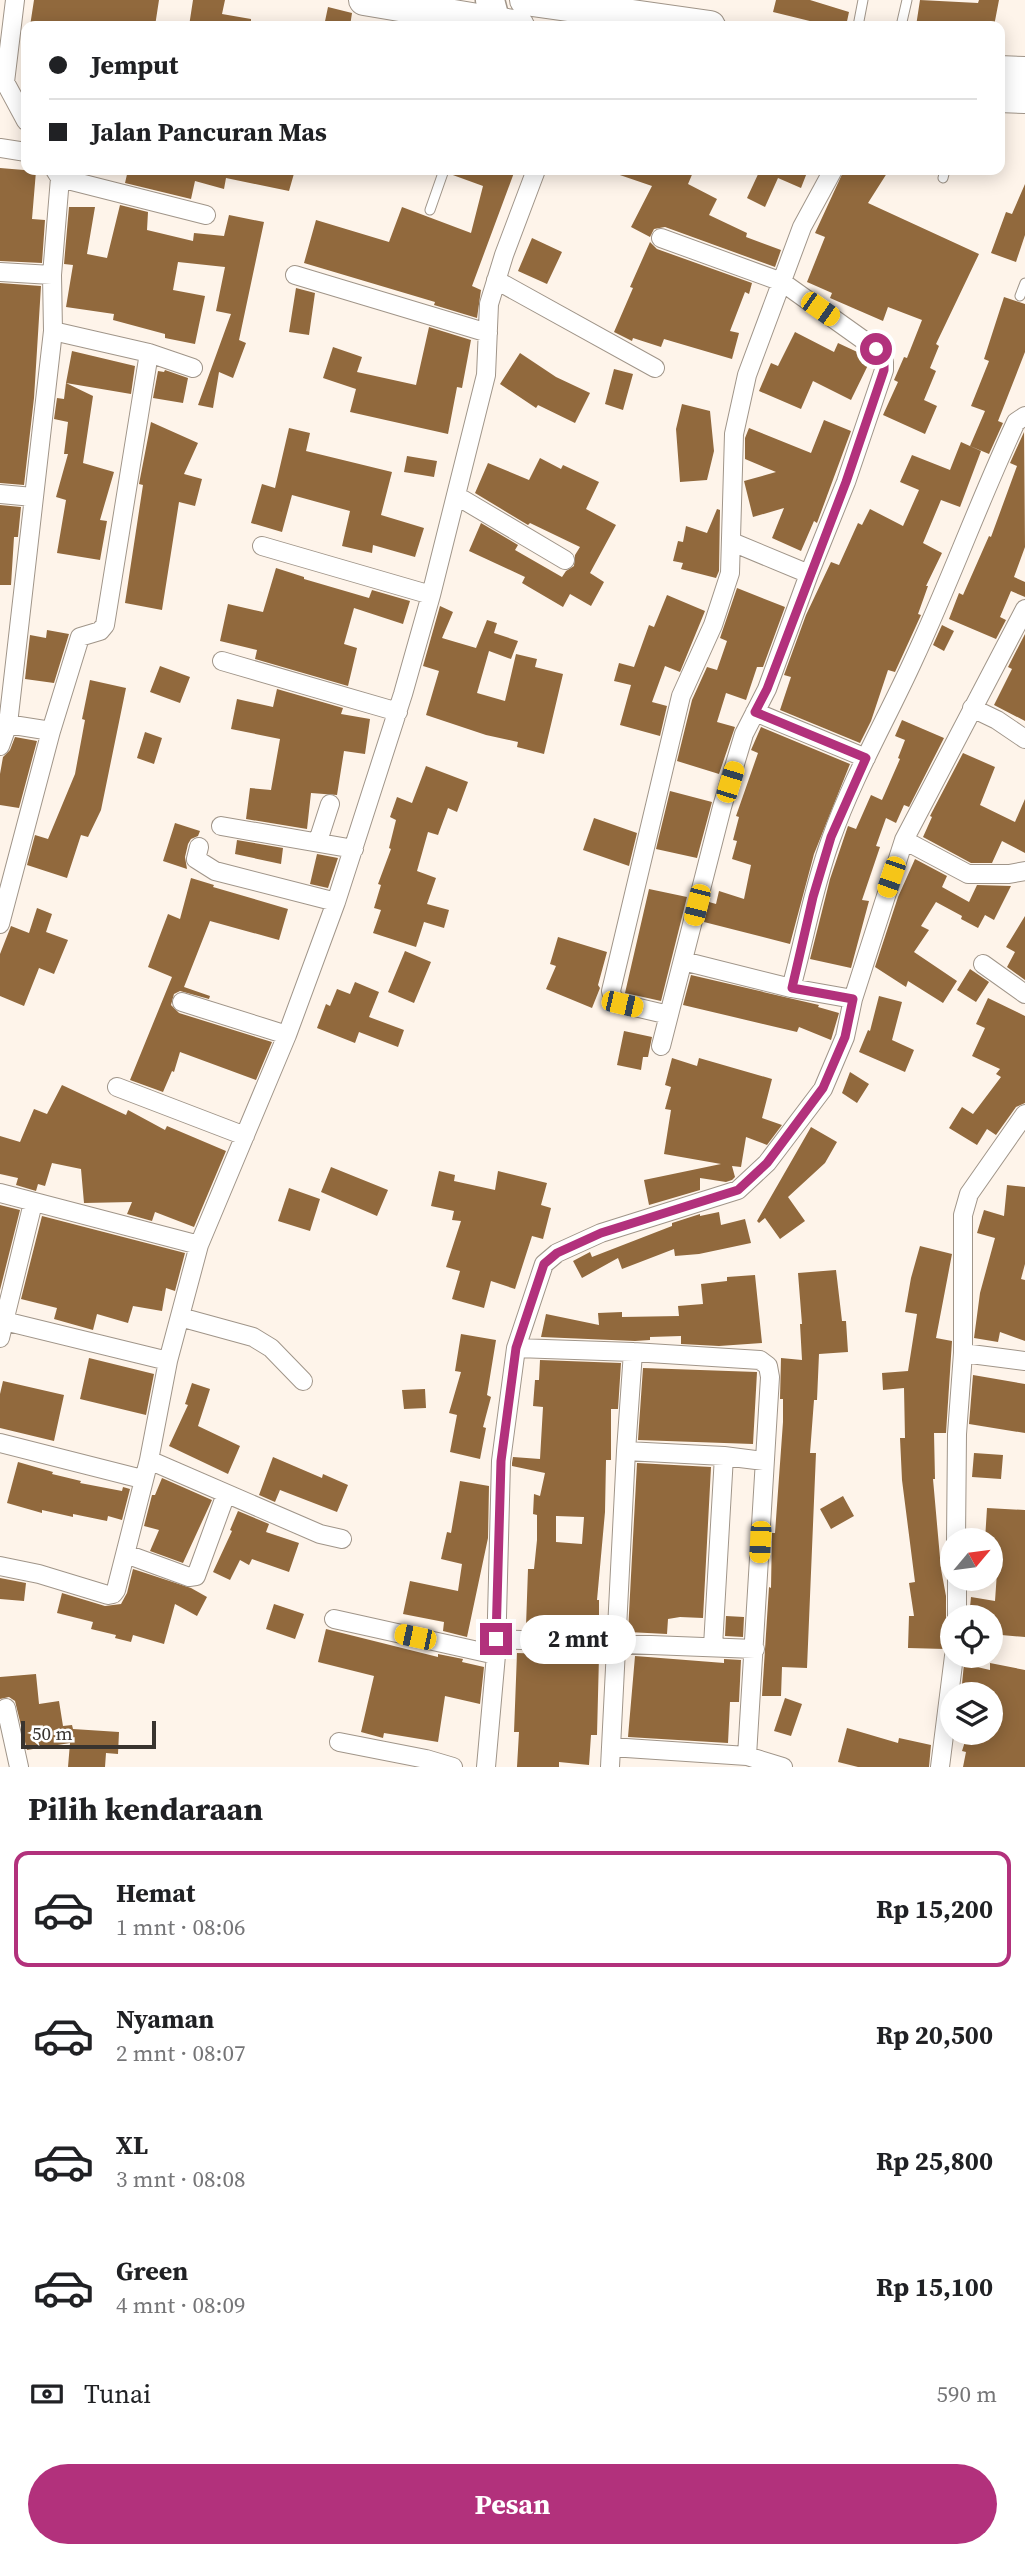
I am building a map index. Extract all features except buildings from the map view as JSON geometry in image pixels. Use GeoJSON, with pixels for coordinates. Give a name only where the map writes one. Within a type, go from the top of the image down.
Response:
{"type":"FeatureCollection","features":[{"type":"Feature","properties":{"kind":"highway"},"geometry":{"type":"LineString","coordinates":[[364,0],[500,19]]}},
{"type":"Feature","properties":{"kind":"highway"},"geometry":{"type":"LineString","coordinates":[[523,0],[671,10],[698,21]]}},
{"type":"Feature","properties":{"kind":"highway"},"geometry":{"type":"LineString","coordinates":[[1005,71],[1025,72]]}},
{"type":"Feature","properties":{"kind":"highway"},"geometry":{"type":"LineString","coordinates":[[1005,97],[1025,98]]}},
{"type":"Feature","properties":{"kind":"main road"},"geometry":{"type":"LineString","coordinates":[[523,0],[525,21]]}},
{"type":"Feature","properties":{"kind":"street"},"geometry":{"type":"LineString","coordinates":[[15,0],[5,82],[21,112]]}},
{"type":"Feature","properties":{"kind":"street"},"geometry":{"type":"LineString","coordinates":[[0,148],[21,151]]}},
{"type":"Feature","properties":{"kind":"street"},"geometry":{"type":"LineString","coordinates":[[0,746],[53,331],[52,275],[57,175]]}},
{"type":"Feature","properties":{"kind":"street"},"geometry":{"type":"LineString","coordinates":[[61,175],[205,215]]}},
{"type":"Feature","properties":{"kind":"street"},"geometry":{"type":"LineString","coordinates":[[0,1566],[39,1574],[108,1595],[116,1590],[142,1479],[149,1460],[168,1361],[199,1244],[287,1035],[336,902],[398,712],[457,496],[486,375],[489,303],[534,175]]}},
{"type":"Feature","properties":{"kind":"street"},"geometry":{"type":"LineString","coordinates":[[669,1015],[622,1004],[613,999],[611,991],[675,717],[681,696],[713,625],[730,573],[733,434],[747,375],[802,227],[829,175]]}},
{"type":"Feature","properties":{"kind":"street"},"geometry":{"type":"LineString","coordinates":[[662,238],[782,282],[876,349],[884,362],[884,370],[846,482],[767,689],[744,734],[722,807],[662,1046]]}},
{"type":"Feature","properties":{"kind":"street"},"geometry":{"type":"LineString","coordinates":[[0,272],[52,275]]}},
{"type":"Feature","properties":{"kind":"street"},"geometry":{"type":"LineString","coordinates":[[295,275],[488,333]]}},
{"type":"Feature","properties":{"kind":"street"},"geometry":{"type":"LineString","coordinates":[[496,280],[655,368]]}},
{"type":"Feature","properties":{"kind":"street"},"geometry":{"type":"LineString","coordinates":[[53,331],[149,353],[193,368]]}},
{"type":"Feature","properties":{"kind":"street"},"geometry":{"type":"LineString","coordinates":[[0,924],[51,732],[80,637],[100,631],[105,625],[149,353]]}},
{"type":"Feature","properties":{"kind":"street"},"geometry":{"type":"LineString","coordinates":[[792,988],[813,897],[828,849],[866,758],[914,659],[987,484],[1016,422],[1025,416]]}},
{"type":"Feature","properties":{"kind":"street"},"geometry":{"type":"LineString","coordinates":[[0,494],[33,497]]}},
{"type":"Feature","properties":{"kind":"street"},"geometry":{"type":"LineString","coordinates":[[457,496],[565,560]]}},
{"type":"Feature","properties":{"kind":"street"},"geometry":{"type":"LineString","coordinates":[[732,542],[809,574]]}},
{"type":"Feature","properties":{"kind":"street"},"geometry":{"type":"LineString","coordinates":[[262,546],[431,595]]}},
{"type":"Feature","properties":{"kind":"street"},"geometry":{"type":"LineString","coordinates":[[486,1767],[496,1647],[501,1461],[516,1348],[544,1264],[601,1233],[738,1190],[767,1163],[823,1088],[845,1037],[853,999],[904,840],[1025,610]]}},
{"type":"Feature","properties":{"kind":"street"},"geometry":{"type":"LineString","coordinates":[[222,662],[398,712]]}},
{"type":"Feature","properties":{"kind":"street"},"geometry":{"type":"LineString","coordinates":[[972,708],[1025,739]]}},
{"type":"Feature","properties":{"kind":"street"},"geometry":{"type":"LineString","coordinates":[[755,712],[866,758]]}},
{"type":"Feature","properties":{"kind":"street"},"geometry":{"type":"LineString","coordinates":[[4,724],[51,732]]}},
{"type":"Feature","properties":{"kind":"street"},"geometry":{"type":"LineString","coordinates":[[318,841],[330,804]]}},
{"type":"Feature","properties":{"kind":"street"},"geometry":{"type":"LineString","coordinates":[[221,825],[354,849]]}},
{"type":"Feature","properties":{"kind":"street"},"geometry":{"type":"LineString","coordinates":[[904,840],[968,874],[1009,874],[1025,871]]}},
{"type":"Feature","properties":{"kind":"street"},"geometry":{"type":"LineString","coordinates":[[199,847],[196,859],[215,871],[336,902]]}},
{"type":"Feature","properties":{"kind":"street"},"geometry":{"type":"LineString","coordinates":[[682,961],[792,988],[853,999]]}},
{"type":"Feature","properties":{"kind":"street"},"geometry":{"type":"LineString","coordinates":[[983,964],[1025,994]]}},
{"type":"Feature","properties":{"kind":"street"},"geometry":{"type":"LineString","coordinates":[[182,1002],[287,1035]]}},
{"type":"Feature","properties":{"kind":"street"},"geometry":{"type":"LineString","coordinates":[[117,1087],[245,1136]]}},
{"type":"Feature","properties":{"kind":"street"},"geometry":{"type":"LineString","coordinates":[[956,1528],[957,1434],[963,1353],[963,1215],[969,1194],[1025,1114]]}},
{"type":"Feature","properties":{"kind":"street"},"geometry":{"type":"LineString","coordinates":[[0,1193],[199,1244]]}},
{"type":"Feature","properties":{"kind":"street"},"geometry":{"type":"LineString","coordinates":[[33,1203],[1,1326],[168,1361]]}},
{"type":"Feature","properties":{"kind":"street"},"geometry":{"type":"LineString","coordinates":[[180,1317],[253,1337],[271,1348],[303,1381]]}},
{"type":"Feature","properties":{"kind":"street"},"geometry":{"type":"LineString","coordinates":[[516,1348],[633,1352],[765,1362],[770,1377],[747,1756]]}},
{"type":"Feature","properties":{"kind":"street"},"geometry":{"type":"LineString","coordinates":[[610,1767],[633,1352]]}},
{"type":"Feature","properties":{"kind":"street"},"geometry":{"type":"LineString","coordinates":[[963,1353],[1025,1361]]}},
{"type":"Feature","properties":{"kind":"street"},"geometry":{"type":"LineString","coordinates":[[0,1443],[142,1479]]}},
{"type":"Feature","properties":{"kind":"street"},"geometry":{"type":"LineString","coordinates":[[626,1451],[764,1461]]}},
{"type":"Feature","properties":{"kind":"street"},"geometry":{"type":"LineString","coordinates":[[713,1646],[724,1456]]}},
{"type":"Feature","properties":{"kind":"street"},"geometry":{"type":"LineString","coordinates":[[149,1460],[320,1534],[342,1539]]}},
{"type":"Feature","properties":{"kind":"street"},"geometry":{"type":"LineString","coordinates":[[126,1554],[190,1577],[196,1576],[226,1494]]}},
{"type":"Feature","properties":{"kind":"street"},"geometry":{"type":"LineString","coordinates":[[334,1619],[496,1647],[616,1642],[755,1648]]}},
{"type":"Feature","properties":{"kind":"street"},"geometry":{"type":"LineString","coordinates":[[940,1767],[952,1668]]}},
{"type":"Feature","properties":{"kind":"street"},"geometry":{"type":"LineString","coordinates":[[6,1708],[19,1767]]}},
{"type":"Feature","properties":{"kind":"street"},"geometry":{"type":"LineString","coordinates":[[339,1742],[453,1767]]}},
{"type":"Feature","properties":{"kind":"street"},"geometry":{"type":"LineString","coordinates":[[611,1747],[716,1760],[747,1756],[783,1767]]}},
{"type":"Feature","properties":{"kind":"lane"},"geometry":{"type":"LineString","coordinates":[[859,21],[863,0]]}},
{"type":"Feature","properties":{"kind":"lane"},"geometry":{"type":"LineString","coordinates":[[902,21],[907,0]]}},
{"type":"Feature","properties":{"kind":"lane"},"geometry":{"type":"LineString","coordinates":[[430,210],[442,175]]}},
{"type":"Feature","properties":{"kind":"lane"},"geometry":{"type":"LineString","coordinates":[[1020,296],[1025,284]]}},
{"type":"Feature","properties":{"kind":"route"},"geometry":{"type":"LineString","coordinates":[[496,1639],[501,1461],[516,1348],[544,1264],[557,1253],[601,1233],[738,1190],[767,1163],[823,1088],[845,1037],[853,999],[792,988],[813,897],[831,837],[866,758],[755,712],[767,689],[846,482],[884,370],[884,362],[876,349]]}}]}
